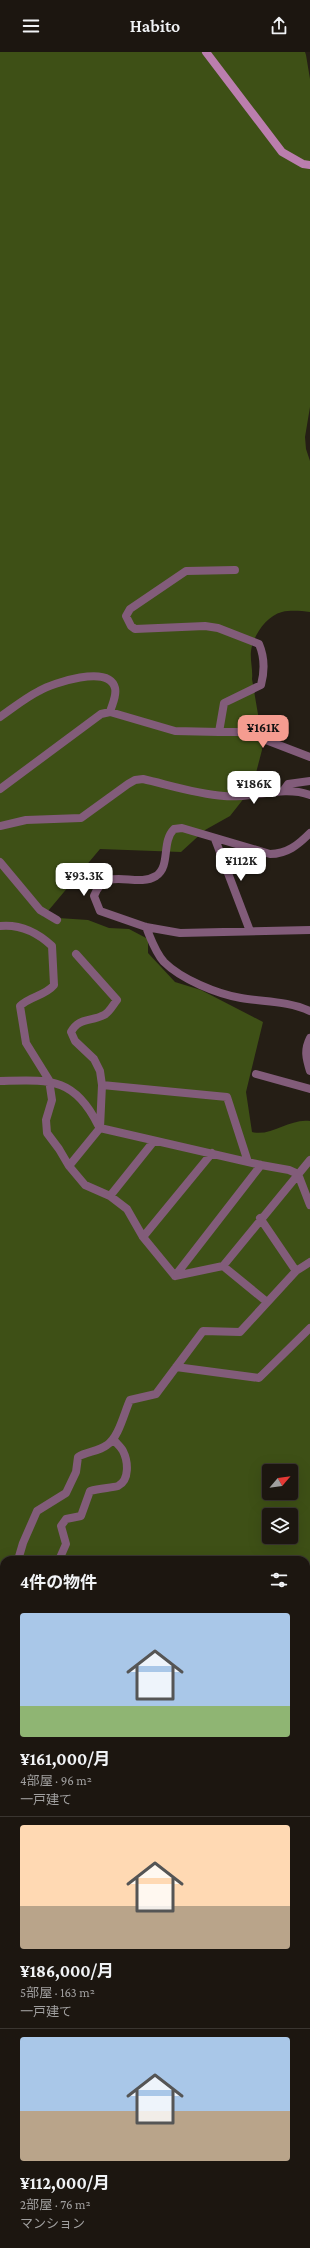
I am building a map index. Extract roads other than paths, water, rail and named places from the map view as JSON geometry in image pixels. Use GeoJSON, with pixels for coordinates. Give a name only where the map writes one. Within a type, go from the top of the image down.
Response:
{"type":"FeatureCollection","features":[{"type":"Feature","properties":{"kind":"street"},"geometry":{"type":"LineString","coordinates":[[206,52],[282,152],[303,164],[310,165]]}},
{"type":"Feature","properties":{"kind":"street"},"geometry":{"type":"LineString","coordinates":[[219,732],[224,703],[261,685],[265,672],[263,654],[259,644],[218,628],[205,626],[135,629],[131,626],[126,616],[130,609],[186,571],[235,570]]}},
{"type":"Feature","properties":{"kind":"street"},"geometry":{"type":"LineString","coordinates":[[0,717],[39,691],[54,684],[91,676],[105,677],[115,686],[116,693],[110,712]]}},
{"type":"Feature","properties":{"kind":"street"},"geometry":{"type":"LineString","coordinates":[[0,789],[88,722],[101,714],[110,712],[175,731],[245,732],[310,756]]}},
{"type":"Feature","properties":{"kind":"street"},"geometry":{"type":"LineString","coordinates":[[0,826],[26,820],[57,817],[81,818],[135,780],[143,779],[224,796],[283,791],[302,792],[310,795]]}},
{"type":"Feature","properties":{"kind":"street"},"geometry":{"type":"LineString","coordinates":[[283,791],[288,784],[310,781]]}},
{"type":"Feature","properties":{"kind":"street"},"geometry":{"type":"LineString","coordinates":[[310,833],[299,844],[281,854],[270,854],[182,828],[174,829],[167,840],[163,869],[156,876],[148,879],[113,879],[104,882],[98,887],[94,896],[100,911],[146,926],[180,933],[310,930]]}},
{"type":"Feature","properties":{"kind":"street"},"geometry":{"type":"LineString","coordinates":[[215,839],[250,931]]}},
{"type":"Feature","properties":{"kind":"street"},"geometry":{"type":"LineString","coordinates":[[0,862],[40,910],[57,920]]}},
{"type":"Feature","properties":{"kind":"street"},"geometry":{"type":"LineString","coordinates":[[0,926],[14,924],[44,939],[52,946],[54,986],[49,991],[25,1000],[20,1006],[26,1043],[49,1080],[52,1100],[46,1120],[47,1133],[69,1166],[85,1185],[110,1196],[127,1209],[143,1237],[175,1276]]}},
{"type":"Feature","properties":{"kind":"street"},"geometry":{"type":"LineString","coordinates":[[146,926],[154,948],[164,962],[198,984],[240,998],[283,1003],[310,1011]]}},
{"type":"Feature","properties":{"kind":"street"},"geometry":{"type":"LineString","coordinates":[[69,1166],[100,1128],[102,1085],[100,1071],[94,1059],[75,1041],[72,1032],[75,1025],[80,1022],[105,1015],[117,1000],[76,954]]}},
{"type":"Feature","properties":{"kind":"street"},"geometry":{"type":"LineString","coordinates":[[310,1038],[306,1051],[310,1071]]}},
{"type":"Feature","properties":{"kind":"street"},"geometry":{"type":"LineString","coordinates":[[256,1074],[310,1089]]}},
{"type":"Feature","properties":{"kind":"street"},"geometry":{"type":"LineString","coordinates":[[0,1081],[49,1080],[77,1094],[95,1117],[100,1128]]}},
{"type":"Feature","properties":{"kind":"street"},"geometry":{"type":"LineString","coordinates":[[102,1085],[227,1097],[248,1162]]}},
{"type":"Feature","properties":{"kind":"street"},"geometry":{"type":"LineString","coordinates":[[100,1128],[261,1165],[290,1170],[298,1174],[310,1205]]}},
{"type":"Feature","properties":{"kind":"street"},"geometry":{"type":"LineString","coordinates":[[110,1196],[154,1141]]}},
{"type":"Feature","properties":{"kind":"street"},"geometry":{"type":"LineString","coordinates":[[143,1237],[212,1153]]}},
{"type":"Feature","properties":{"kind":"street"},"geometry":{"type":"LineString","coordinates":[[175,1276],[223,1266],[260,1218],[310,1160]]}},
{"type":"Feature","properties":{"kind":"street"},"geometry":{"type":"LineString","coordinates":[[175,1276],[261,1165]]}},
{"type":"Feature","properties":{"kind":"street"},"geometry":{"type":"LineString","coordinates":[[260,1218],[296,1271]]}},
{"type":"Feature","properties":{"kind":"street"},"geometry":{"type":"LineString","coordinates":[[19,1556],[23,1543],[37,1511],[66,1493],[76,1472],[78,1457],[84,1452],[107,1446],[113,1439],[130,1400],[156,1394],[203,1331],[240,1332],[296,1271],[310,1262]]}},
{"type":"Feature","properties":{"kind":"street"},"geometry":{"type":"LineString","coordinates":[[223,1266],[267,1302]]}},
{"type":"Feature","properties":{"kind":"street"},"geometry":{"type":"LineString","coordinates":[[176,1367],[259,1378],[310,1328]]}},
{"type":"Feature","properties":{"kind":"street"},"geometry":{"type":"LineString","coordinates":[[61,1556],[66,1544],[61,1526],[66,1519],[81,1516],[90,1491],[102,1487],[118,1486],[124,1482],[128,1470],[123,1451],[113,1439]]}}]}
